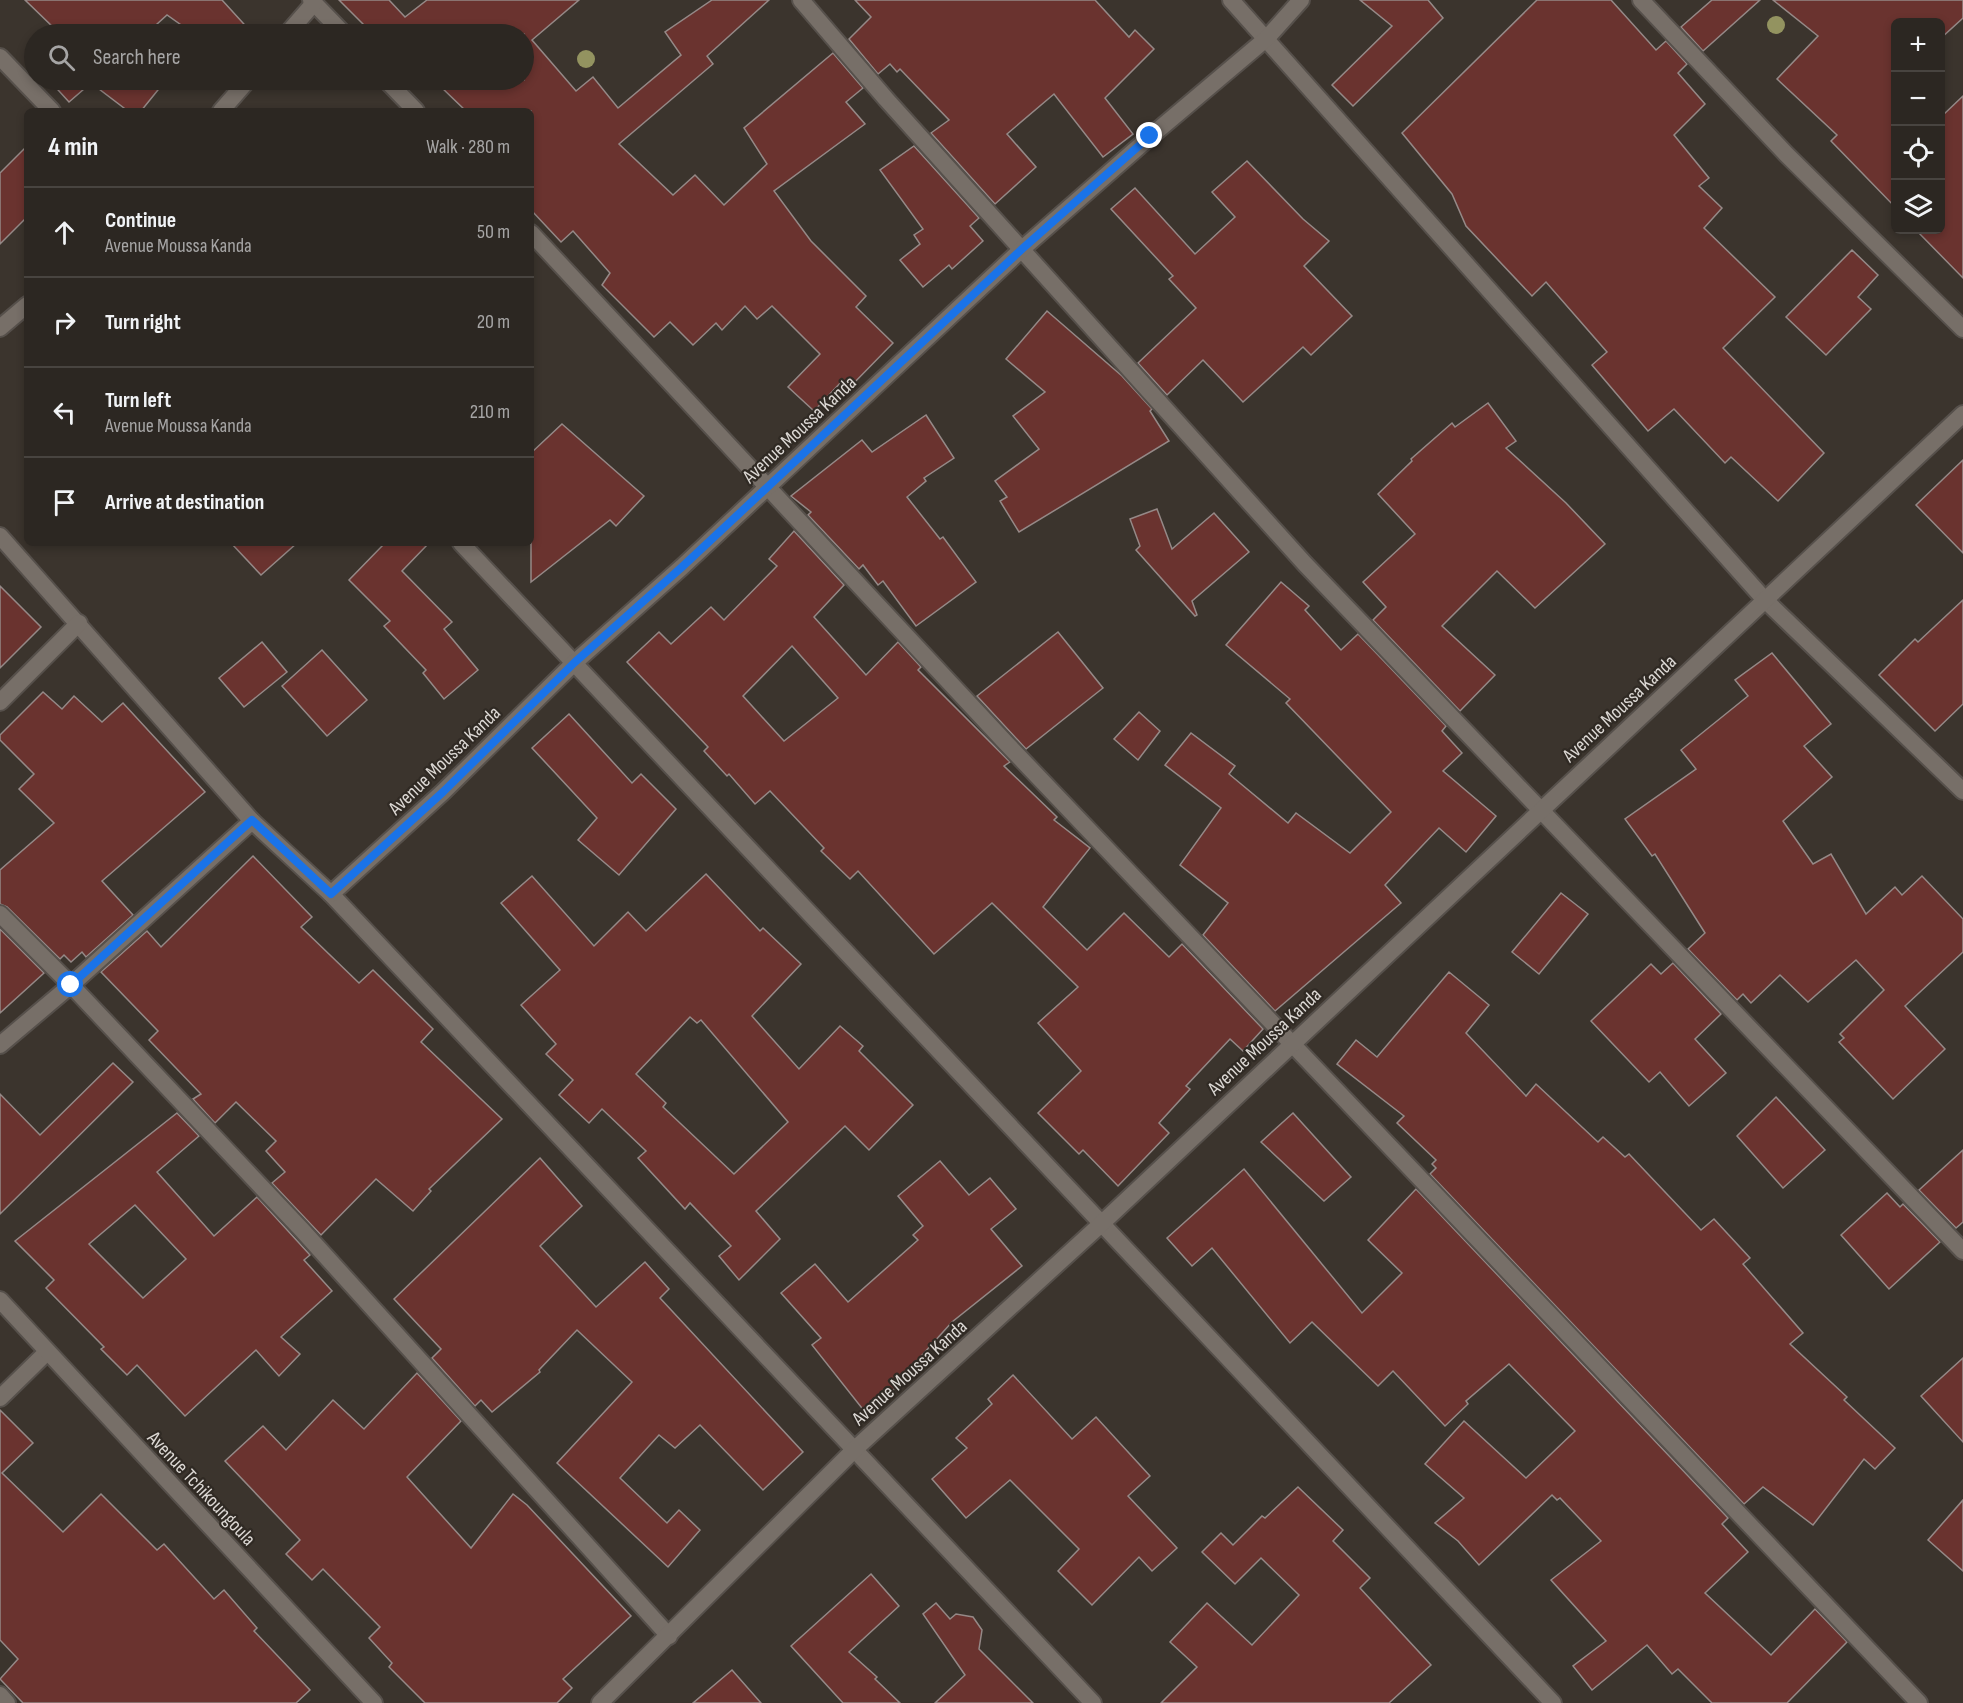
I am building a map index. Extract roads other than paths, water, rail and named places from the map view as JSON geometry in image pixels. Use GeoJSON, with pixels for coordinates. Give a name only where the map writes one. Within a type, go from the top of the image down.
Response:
{"type":"FeatureCollection","features":[{"type":"Feature","properties":{"kind":"street"},"geometry":{"type":"LineString","coordinates":[[801,0],[886,99],[1305,564],[1540,812],[1963,1251]]}},
{"type":"Feature","properties":{"kind":"street"},"geometry":{"type":"LineString","coordinates":[[1231,0],[1764,599],[1963,791]]}},
{"type":"Feature","properties":{"kind":"street","name":"Avenue Moussa Kanda"},"geometry":{"type":"LineString","coordinates":[[331,894],[443,792],[574,663],[769,486],[1022,249],[1267,38],[1301,0]]}},
{"type":"Feature","properties":{"kind":"street"},"geometry":{"type":"LineString","coordinates":[[1641,0],[1786,154],[1963,329]]}},
{"type":"Feature","properties":{"kind":"street"},"geometry":{"type":"LineString","coordinates":[[295,24],[312,2],[334,24]]}},
{"type":"Feature","properties":{"kind":"street"},"geometry":{"type":"LineString","coordinates":[[0,57],[24,82]]}},
{"type":"Feature","properties":{"kind":"street"},"geometry":{"type":"LineString","coordinates":[[32,90],[49,108]]}},
{"type":"Feature","properties":{"kind":"street"},"geometry":{"type":"LineString","coordinates":[[224,108],[239,90]]}},
{"type":"Feature","properties":{"kind":"street"},"geometry":{"type":"LineString","coordinates":[[396,90],[413,108]]}},
{"type":"Feature","properties":{"kind":"street"},"geometry":{"type":"LineString","coordinates":[[534,236],[1005,742],[1293,1042],[1918,1703]]}},
{"type":"Feature","properties":{"kind":"street"},"geometry":{"type":"LineString","coordinates":[[0,328],[24,308]]}},
{"type":"Feature","properties":{"kind":"street","name":"Avenue Moussa Kanda"},"geometry":{"type":"LineString","coordinates":[[600,1703],[855,1449],[1101,1225],[1963,414]]}},
{"type":"Feature","properties":{"kind":"street"},"geometry":{"type":"LineString","coordinates":[[0,536],[252,820],[331,894],[1093,1703]]}},
{"type":"Feature","properties":{"kind":"street"},"geometry":{"type":"LineString","coordinates":[[464,546],[1553,1703]]}},
{"type":"Feature","properties":{"kind":"street"},"geometry":{"type":"LineString","coordinates":[[0,702],[79,623]]}},
{"type":"Feature","properties":{"kind":"street"},"geometry":{"type":"LineString","coordinates":[[0,1045],[71,985],[252,820]]}},
{"type":"Feature","properties":{"kind":"street"},"geometry":{"type":"LineString","coordinates":[[0,914],[71,985],[302,1230],[669,1636]]}},
{"type":"Feature","properties":{"kind":"street","name":"Avenue Tchikoungoula"},"geometry":{"type":"LineString","coordinates":[[0,1300],[374,1703]]}},
{"type":"Feature","properties":{"kind":"street"},"geometry":{"type":"LineString","coordinates":[[0,1398],[47,1353]]}},
{"type":"Feature","properties":{"kind":"street"},"geometry":{"type":"LineString","coordinates":[[0,1695],[7,1703]]}}]}
